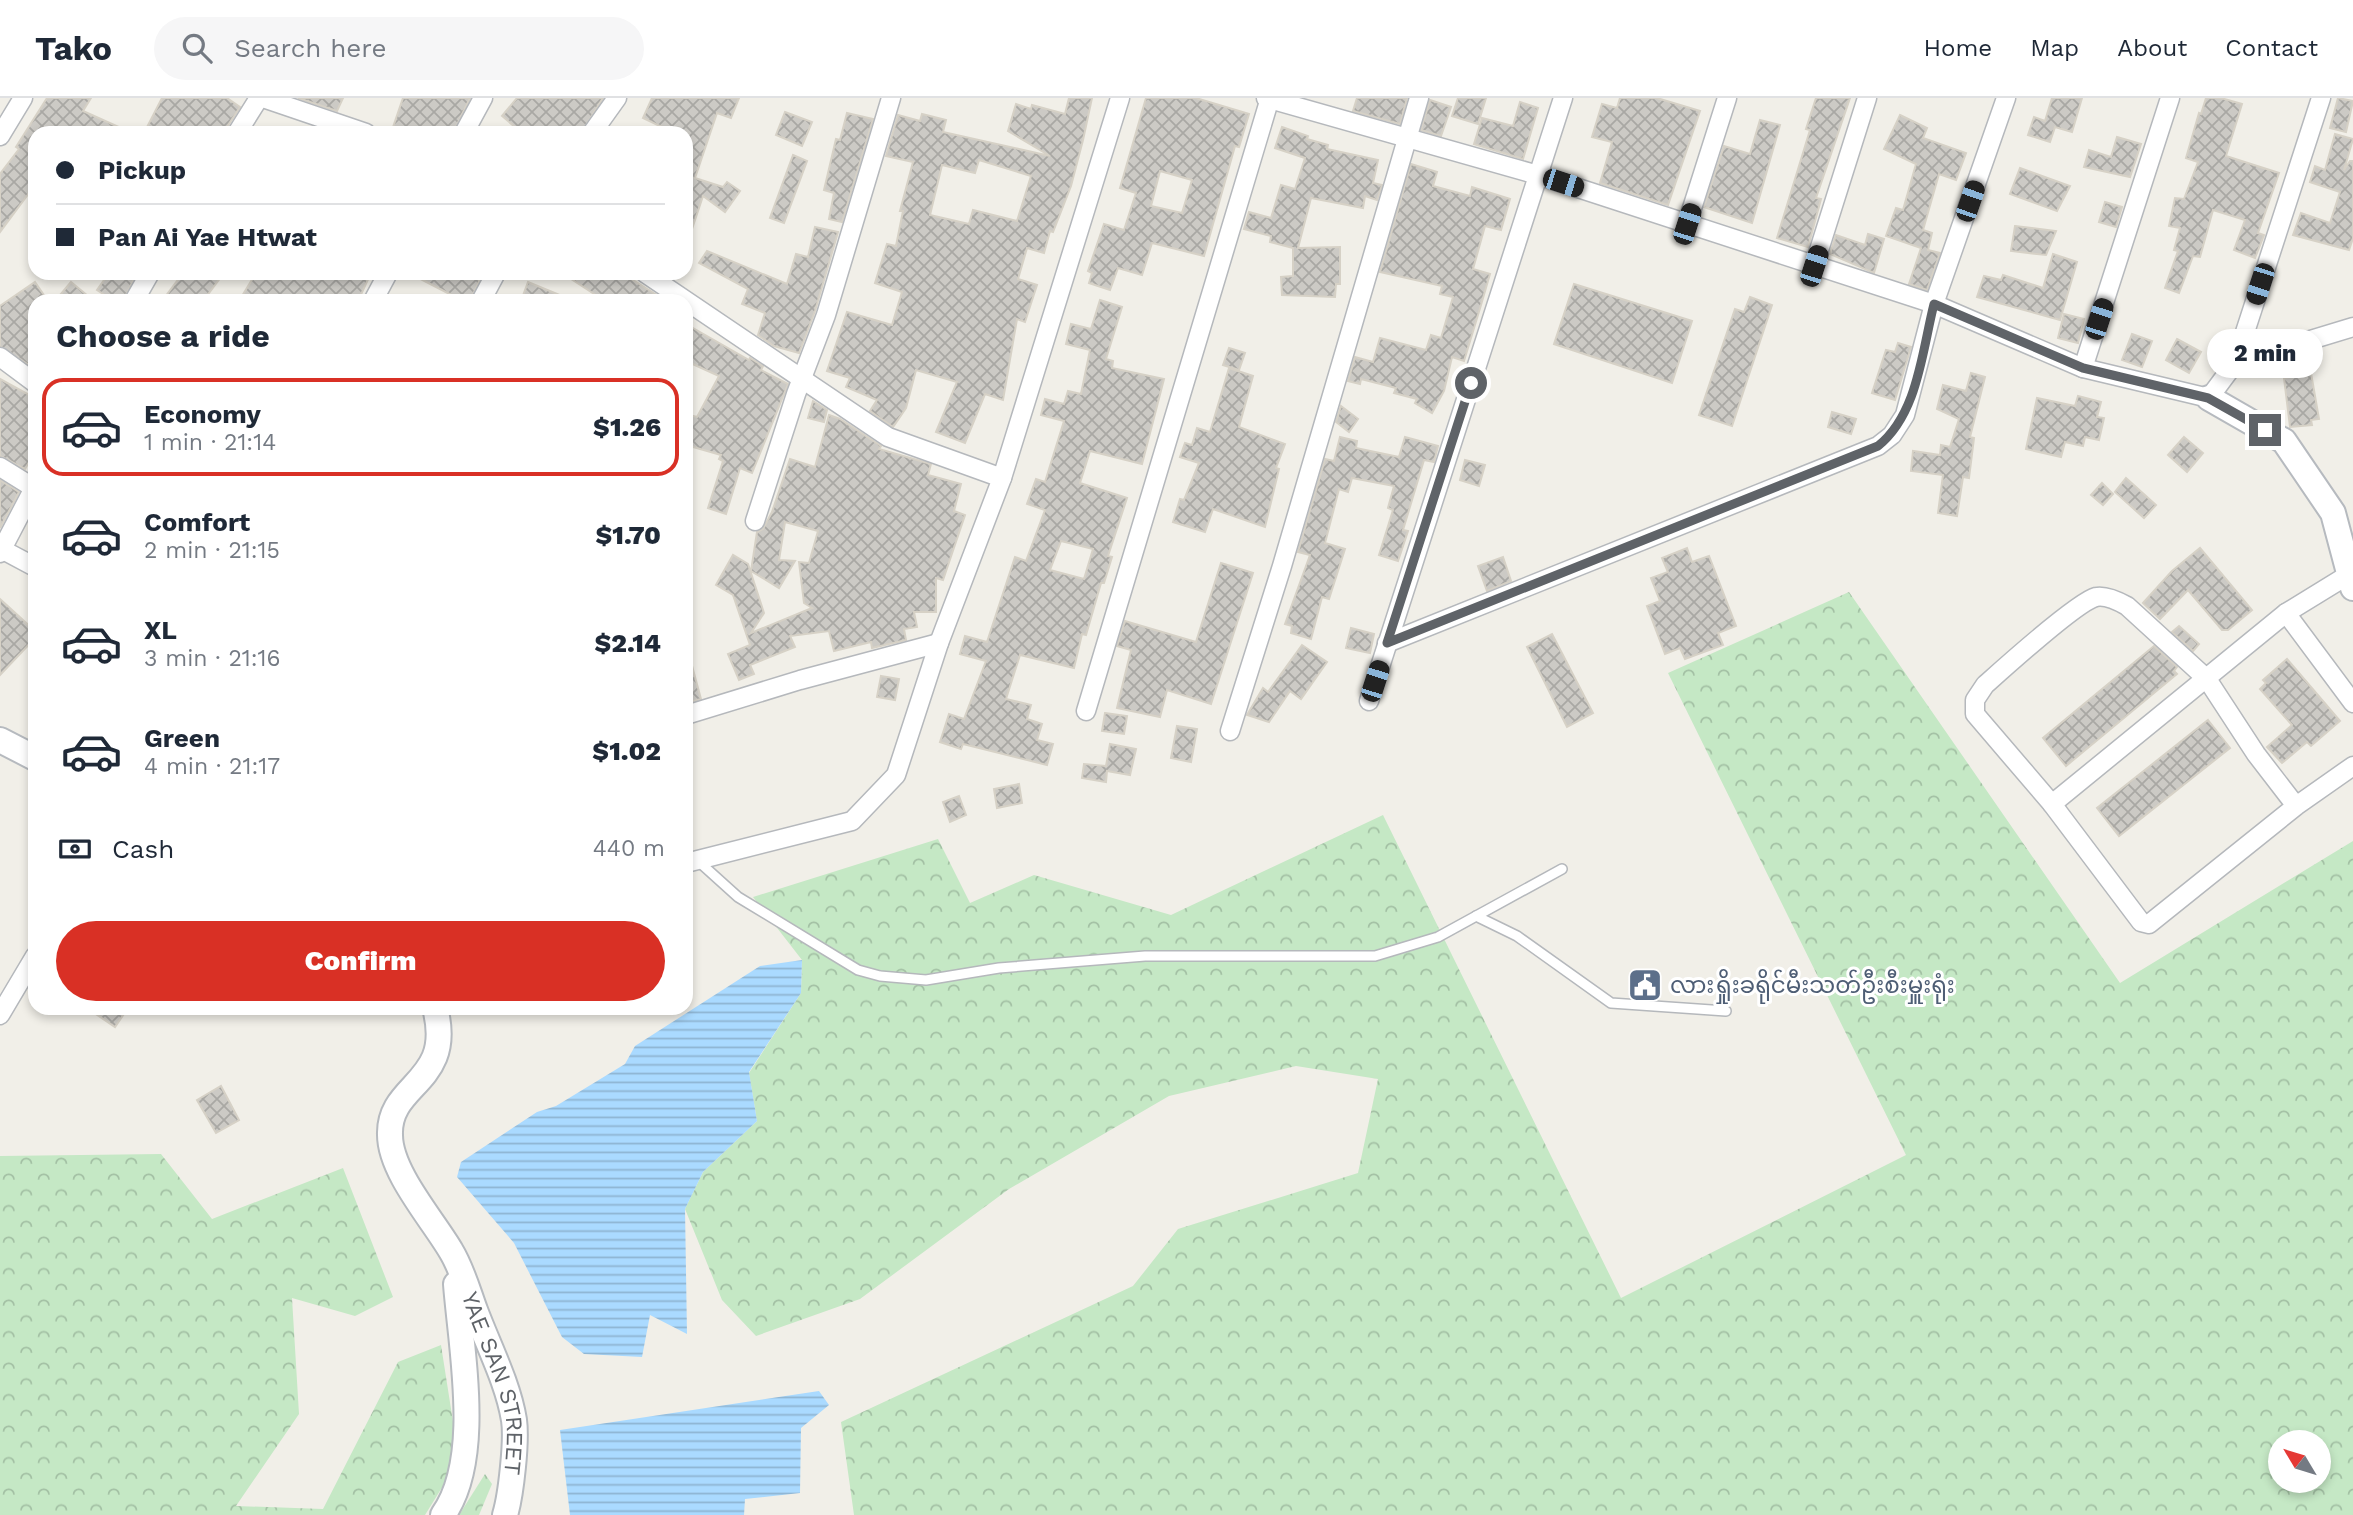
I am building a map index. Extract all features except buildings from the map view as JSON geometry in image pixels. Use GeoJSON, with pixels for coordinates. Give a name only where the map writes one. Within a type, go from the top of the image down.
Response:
{"type":"FeatureCollection","features":[{"type":"Feature","properties":{"kind":"main road"},"geometry":{"type":"LineString","coordinates":[[2208,398],[2284,441],[2333,513],[2351,582]]}},
{"type":"Feature","properties":{"kind":"main road"},"geometry":{"type":"LineString","coordinates":[[0,740],[28,754]]}},
{"type":"Feature","properties":{"kind":"main road","name":"YAE SAN STREET"},"geometry":{"type":"LineString","coordinates":[[437,1015],[441,1031],[440,1047],[433,1063],[394,1114],[389,1134],[393,1155],[403,1175],[454,1255],[514,1422],[510,1499],[505,1515]]}},
{"type":"Feature","properties":{"kind":"main road"},"geometry":{"type":"LineString","coordinates":[[443,1515],[462,1474],[467,1429],[454,1255]]}},
{"type":"Feature","properties":{"kind":"street"},"geometry":{"type":"LineString","coordinates":[[0,136],[23,98]]}},
{"type":"Feature","properties":{"kind":"street"},"geometry":{"type":"LineString","coordinates":[[242,126],[261,98],[345,126]]}},
{"type":"Feature","properties":{"kind":"street"},"geometry":{"type":"LineString","coordinates":[[468,126],[483,98]]}},
{"type":"Feature","properties":{"kind":"street"},"geometry":{"type":"LineString","coordinates":[[597,126],[617,98]]}},
{"type":"Feature","properties":{"kind":"street"},"geometry":{"type":"LineString","coordinates":[[755,522],[826,314],[891,98]]}},
{"type":"Feature","properties":{"kind":"street"},"geometry":{"type":"LineString","coordinates":[[693,862],[852,821],[896,775],[939,643],[1002,478],[1120,98]]}},
{"type":"Feature","properties":{"kind":"street"},"geometry":{"type":"LineString","coordinates":[[1086,711],[1268,98],[1538,175],[1934,304],[2083,368],[2208,398],[2235,363],[2321,98]]}},
{"type":"Feature","properties":{"kind":"street"},"geometry":{"type":"LineString","coordinates":[[1230,731],[1419,98]]}},
{"type":"Feature","properties":{"kind":"street"},"geometry":{"type":"LineString","coordinates":[[1369,701],[1563,98]]}},
{"type":"Feature","properties":{"kind":"street"},"geometry":{"type":"LineString","coordinates":[[1687,224],[1727,98]]}},
{"type":"Feature","properties":{"kind":"street"},"geometry":{"type":"LineString","coordinates":[[1814,266],[1867,98]]}},
{"type":"Feature","properties":{"kind":"street"},"geometry":{"type":"LineString","coordinates":[[1387,643],[1878,446],[1892,435],[1905,415],[1934,304],[2006,98]]}},
{"type":"Feature","properties":{"kind":"street"},"geometry":{"type":"LineString","coordinates":[[2083,368],[2170,98]]}},
{"type":"Feature","properties":{"kind":"street"},"geometry":{"type":"LineString","coordinates":[[656,280],[677,294]]}},
{"type":"Feature","properties":{"kind":"street"},"geometry":{"type":"LineString","coordinates":[[693,305],[888,437],[1002,478]]}},
{"type":"Feature","properties":{"kind":"street"},"geometry":{"type":"LineString","coordinates":[[2235,363],[2353,327]]}},
{"type":"Feature","properties":{"kind":"street"},"geometry":{"type":"LineString","coordinates":[[0,357],[28,378]]}},
{"type":"Feature","properties":{"kind":"street"},"geometry":{"type":"LineString","coordinates":[[0,467],[28,483]]}},
{"type":"Feature","properties":{"kind":"street"},"geometry":{"type":"LineString","coordinates":[[28,499],[2,551],[28,564]]}},
{"type":"Feature","properties":{"kind":"street"},"geometry":{"type":"LineString","coordinates":[[2052,804],[2286,613],[2351,582]]}},
{"type":"Feature","properties":{"kind":"street"},"geometry":{"type":"LineString","coordinates":[[2296,806],[2256,754],[2207,679],[2127,606],[2113,599],[2096,597],[2078,608],[1985,685],[1975,700],[1975,714],[2052,804],[2141,922],[2149,924],[2296,806],[2353,766]]}},
{"type":"Feature","properties":{"kind":"street"},"geometry":{"type":"LineString","coordinates":[[2286,613],[2353,703]]}},
{"type":"Feature","properties":{"kind":"street"},"geometry":{"type":"LineString","coordinates":[[693,713],[800,680],[939,643]]}},
{"type":"Feature","properties":{"kind":"street"},"geometry":{"type":"LineString","coordinates":[[0,1015],[28,968]]}},
{"type":"Feature","properties":{"kind":"lane"},"geometry":{"type":"LineString","coordinates":[[693,863],[738,897],[858,970],[880,976],[926,980],[999,968],[1144,956],[1375,956],[1438,937],[1562,869]]}},
{"type":"Feature","properties":{"kind":"lane"},"geometry":{"type":"LineString","coordinates":[[1476,916],[1517,936],[1611,1003],[1726,1012]]}},
{"type":"Feature","properties":{"kind":"green space"},"geometry":{"type":"Polygon","coordinates":[[[1849,592],[2120,983],[2353,841],[2353,1515],[854,1515],[841,1422],[1133,1286],[1178,1229],[1358,1173],[1378,1079],[1296,1066],[1169,1096],[1009,1189],[860,1299],[756,1336],[722,1300],[685,1209],[703,1172],[757,1121],[749,1073],[801,993],[802,960],[753,897],[938,839],[970,903],[1034,875],[1171,915],[1383,815],[1621,1298],[1906,1155],[1668,673],[1849,592]]]}},
{"type":"Feature","properties":{"kind":"green space"},"geometry":{"type":"Polygon","coordinates":[[[161,1154],[212,1219],[343,1168],[393,1297],[355,1316],[292,1298],[299,1414],[236,1506],[323,1509],[398,1362],[441,1345],[459,1460],[425,1515],[0,1515],[0,1156],[161,1154]]]}},
{"type":"Feature","properties":{"kind":"green space"},"geometry":{"type":"Polygon","coordinates":[[[485,1474],[492,1484],[479,1515],[459,1515],[485,1474]]]}},
{"type":"Feature","properties":{"kind":"water"},"geometry":{"type":"Polygon","coordinates":[[[802,960],[801,993],[749,1072],[757,1121],[703,1172],[685,1209],[687,1334],[650,1315],[642,1357],[584,1354],[562,1337],[514,1243],[457,1177],[461,1162],[537,1112],[556,1106],[625,1064],[635,1046],[683,1015],[693,1015],[693,1009],[760,966],[802,960]]]}},
{"type":"Feature","properties":{"kind":"water"},"geometry":{"type":"Polygon","coordinates":[[[819,1391],[829,1405],[801,1428],[800,1493],[745,1499],[744,1515],[570,1515],[560,1430],[819,1391]]]}},
{"type":"Feature","properties":{"kind":"place","name":"လားရှိုးခရိုင်မီးသတ်ဦးစီးမှူးရုံး"},"geometry":{"type":"Point","coordinates":[1645,985]}},
{"type":"Feature","properties":{"kind":"route"},"geometry":{"type":"LineString","coordinates":[[1471,383],[1387,643],[1878,446],[1892,435],[1905,415],[1934,304],[2083,368],[2208,398],[2265,430]]}}]}
